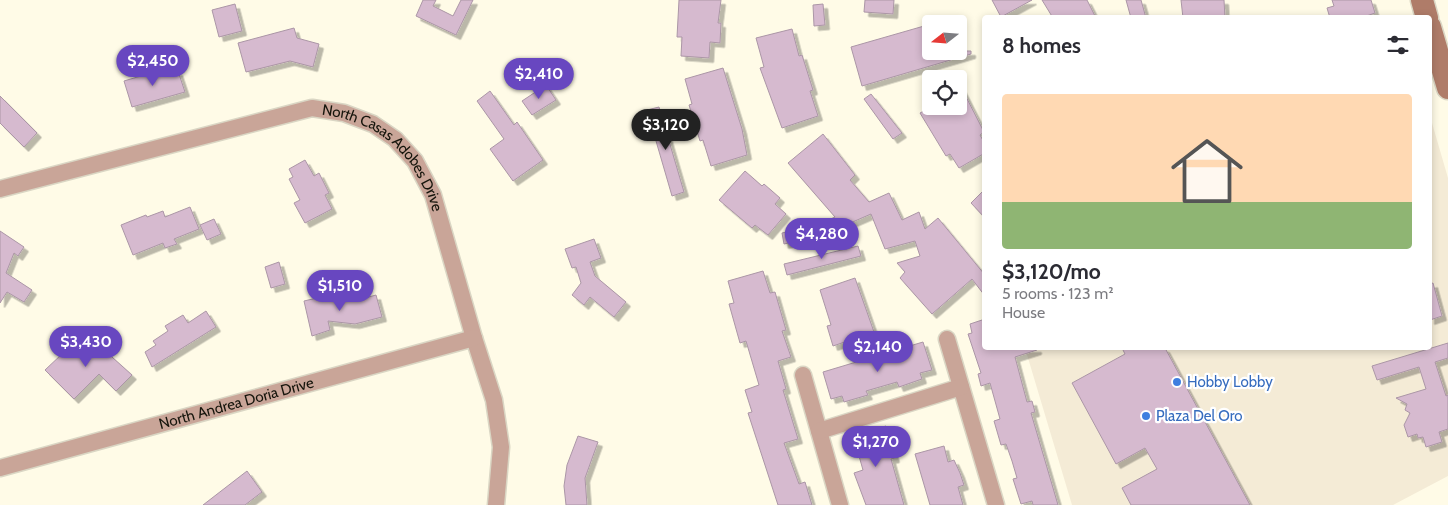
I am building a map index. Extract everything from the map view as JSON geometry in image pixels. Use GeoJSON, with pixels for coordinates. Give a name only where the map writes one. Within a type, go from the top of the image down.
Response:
{"type":"FeatureCollection","features":[{"type":"Feature","properties":{"kind":"main road"},"geometry":{"type":"LineString","coordinates":[[1422,0],[1426,15]]}},
{"type":"Feature","properties":{"kind":"main road"},"geometry":{"type":"LineString","coordinates":[[1432,34],[1448,88]]}},
{"type":"Feature","properties":{"kind":"street","name":"North Casas Adobes Drive"},"geometry":{"type":"LineString","coordinates":[[0,189],[312,108],[344,113],[373,124],[395,139],[415,161],[433,195],[494,400],[501,447],[496,505]]}},
{"type":"Feature","properties":{"kind":"street","name":"North Andrea Doria Drive"},"geometry":{"type":"LineString","coordinates":[[0,468],[474,338]]}},
{"type":"Feature","properties":{"kind":"street"},"geometry":{"type":"LineString","coordinates":[[947,339],[996,505]]}},
{"type":"Feature","properties":{"kind":"street"},"geometry":{"type":"LineString","coordinates":[[803,375],[840,505]]}},
{"type":"Feature","properties":{"kind":"street"},"geometry":{"type":"LineString","coordinates":[[819,431],[961,386]]}},
{"type":"Feature","properties":{"kind":"shaded area"},"geometry":{"type":"Polygon","coordinates":[[[1432,123],[1448,178],[1448,476],[1393,505],[1072,505],[1026,350],[1432,350],[1432,123]]]}},
{"type":"Feature","properties":{"kind":"building"},"geometry":{"type":"Polygon","coordinates":[[[423,0],[436,0],[433,6],[453,16],[461,0],[473,0],[456,35],[416,16],[423,0]]]}},
{"type":"Feature","properties":{"kind":"building"},"geometry":{"type":"Polygon","coordinates":[[[679,0],[721,0],[718,23],[721,23],[720,43],[710,42],[709,58],[681,56],[682,37],[677,37],[679,0]]]}},
{"type":"Feature","properties":{"kind":"building"},"geometry":{"type":"Polygon","coordinates":[[[865,0],[894,0],[893,14],[864,12],[865,0]]]}},
{"type":"Feature","properties":{"kind":"building"},"geometry":{"type":"Polygon","coordinates":[[[992,0],[1032,0],[1005,15],[1000,15],[992,0]]]}},
{"type":"Feature","properties":{"kind":"building"},"geometry":{"type":"Polygon","coordinates":[[[1042,0],[1087,0],[1094,15],[1051,15],[1042,0]]]}},
{"type":"Feature","properties":{"kind":"building"},"geometry":{"type":"Polygon","coordinates":[[[1126,0],[1141,0],[1145,15],[1130,15],[1126,0]]]}},
{"type":"Feature","properties":{"kind":"building"},"geometry":{"type":"Polygon","coordinates":[[[1181,0],[1224,0],[1225,15],[1183,15],[1181,0]]]}},
{"type":"Feature","properties":{"kind":"building"},"geometry":{"type":"Polygon","coordinates":[[[1332,0],[1371,0],[1375,13],[1369,15],[1329,15],[1327,8],[1334,6],[1332,0]]]}},
{"type":"Feature","properties":{"kind":"building"},"geometry":{"type":"Polygon","coordinates":[[[235,4],[242,31],[219,37],[212,10],[235,4]]]}},
{"type":"Feature","properties":{"kind":"building"},"geometry":{"type":"Polygon","coordinates":[[[823,4],[825,25],[814,26],[813,5],[823,4]]]}},
{"type":"Feature","properties":{"kind":"building"},"geometry":{"type":"Polygon","coordinates":[[[922,27],[922,60],[951,60],[862,86],[851,47],[922,27]]]}},
{"type":"Feature","properties":{"kind":"building"},"geometry":{"type":"Polygon","coordinates":[[[294,28],[297,38],[319,44],[313,67],[290,61],[246,72],[238,43],[294,28]]]}},
{"type":"Feature","properties":{"kind":"building"},"geometry":{"type":"Polygon","coordinates":[[[792,29],[799,56],[802,55],[813,90],[810,91],[818,116],[782,128],[760,68],[764,67],[756,38],[792,29]]]}},
{"type":"Feature","properties":{"kind":"building"},"geometry":{"type":"Polygon","coordinates":[[[723,68],[742,129],[747,155],[711,166],[703,140],[700,141],[689,105],[692,104],[685,79],[723,68]]]}},
{"type":"Feature","properties":{"kind":"building"},"geometry":{"type":"Polygon","coordinates":[[[161,70],[163,75],[178,71],[185,92],[132,107],[124,81],[161,70]]]}},
{"type":"Feature","properties":{"kind":"building"},"geometry":{"type":"Polygon","coordinates":[[[546,85],[556,100],[532,115],[522,101],[546,85]]]}},
{"type":"Feature","properties":{"kind":"building"},"geometry":{"type":"Polygon","coordinates":[[[490,91],[514,125],[517,122],[543,160],[513,181],[490,149],[504,139],[477,101],[490,91]]]}},
{"type":"Feature","properties":{"kind":"building"},"geometry":{"type":"Polygon","coordinates":[[[871,94],[902,133],[893,139],[864,99],[871,94]]]}},
{"type":"Feature","properties":{"kind":"building"},"geometry":{"type":"Polygon","coordinates":[[[0,96],[37,133],[24,147],[0,123],[0,96]]]}},
{"type":"Feature","properties":{"kind":"building"},"geometry":{"type":"Polygon","coordinates":[[[967,99],[982,128],[982,134],[980,135],[982,139],[982,155],[959,168],[950,154],[946,156],[920,113],[922,112],[922,115],[967,115],[967,99]]]}},
{"type":"Feature","properties":{"kind":"building"},"geometry":{"type":"Polygon","coordinates":[[[659,107],[684,192],[672,196],[647,110],[659,107]]]}},
{"type":"Feature","properties":{"kind":"building"},"geometry":{"type":"Polygon","coordinates":[[[823,134],[855,175],[850,180],[869,202],[889,193],[902,220],[919,212],[925,229],[938,218],[982,271],[982,292],[972,279],[932,314],[900,278],[905,272],[897,263],[920,256],[915,241],[885,249],[871,214],[825,234],[820,224],[835,217],[788,163],[823,134]]]}},
{"type":"Feature","properties":{"kind":"building"},"geometry":{"type":"Polygon","coordinates":[[[305,160],[314,176],[319,173],[329,193],[325,195],[332,209],[305,223],[294,203],[300,200],[289,179],[293,177],[289,169],[305,160]]]}},
{"type":"Feature","properties":{"kind":"building"},"geometry":{"type":"Polygon","coordinates":[[[745,171],[780,198],[775,204],[786,214],[768,235],[755,225],[752,228],[719,200],[745,171]]]}},
{"type":"Feature","properties":{"kind":"building"},"geometry":{"type":"Polygon","coordinates":[[[982,192],[982,215],[971,203],[982,192]]]}},
{"type":"Feature","properties":{"kind":"building"},"geometry":{"type":"Polygon","coordinates":[[[190,207],[199,229],[174,239],[177,244],[165,248],[163,243],[133,255],[121,225],[146,215],[147,217],[163,211],[165,217],[190,207]]]}},
{"type":"Feature","properties":{"kind":"building"},"geometry":{"type":"Polygon","coordinates":[[[214,219],[221,234],[207,240],[200,225],[214,219]]]}},
{"type":"Feature","properties":{"kind":"building"},"geometry":{"type":"Polygon","coordinates":[[[803,228],[806,239],[784,244],[782,233],[803,228]]]}},
{"type":"Feature","properties":{"kind":"building"},"geometry":{"type":"Polygon","coordinates":[[[0,231],[24,247],[18,256],[14,253],[6,273],[32,290],[24,302],[7,292],[0,303],[0,231]]]}},
{"type":"Feature","properties":{"kind":"building"},"geometry":{"type":"Polygon","coordinates":[[[594,239],[601,258],[590,262],[595,276],[626,302],[614,317],[590,297],[584,305],[572,295],[581,283],[576,267],[572,268],[565,249],[594,239]]]}},
{"type":"Feature","properties":{"kind":"building"},"geometry":{"type":"Polygon","coordinates":[[[858,246],[861,256],[787,275],[784,264],[858,246]]]}},
{"type":"Feature","properties":{"kind":"building"},"geometry":{"type":"Polygon","coordinates":[[[279,262],[285,284],[271,288],[265,267],[279,262]]]}},
{"type":"Feature","properties":{"kind":"building"},"geometry":{"type":"Polygon","coordinates":[[[763,271],[770,293],[775,292],[786,330],[782,331],[791,357],[778,361],[786,389],[783,390],[798,439],[784,443],[799,484],[805,482],[812,505],[778,505],[748,413],[752,412],[745,390],[759,385],[746,341],[740,343],[729,304],[734,303],[728,281],[763,271]]]}},
{"type":"Feature","properties":{"kind":"building"},"geometry":{"type":"Polygon","coordinates":[[[855,278],[874,332],[833,346],[827,326],[831,325],[820,290],[855,278]]]}},
{"type":"Feature","properties":{"kind":"building"},"geometry":{"type":"Polygon","coordinates":[[[1432,283],[1442,316],[1432,319],[1432,283]]]}},
{"type":"Feature","properties":{"kind":"building"},"geometry":{"type":"Polygon","coordinates":[[[376,295],[382,317],[355,324],[328,321],[330,330],[312,336],[304,301],[321,297],[321,299],[358,300],[376,295]]]}},
{"type":"Feature","properties":{"kind":"building"},"geometry":{"type":"Polygon","coordinates":[[[206,311],[216,327],[152,367],[145,352],[156,345],[153,341],[168,331],[165,326],[183,315],[188,323],[206,311]]]}},
{"type":"Feature","properties":{"kind":"building"},"geometry":{"type":"Polygon","coordinates":[[[982,320],[982,350],[1037,350],[1015,357],[1027,402],[1032,401],[1035,412],[1031,413],[1058,505],[1033,505],[1032,501],[1021,504],[1013,479],[1017,478],[1012,461],[1006,444],[1001,445],[994,421],[1000,419],[990,383],[981,386],[978,374],[981,373],[968,334],[972,333],[970,324],[982,320]]]}},
{"type":"Feature","properties":{"kind":"building"},"geometry":{"type":"Polygon","coordinates":[[[80,337],[88,346],[93,340],[132,375],[116,391],[99,374],[74,399],[45,370],[80,337]]]}},
{"type":"Feature","properties":{"kind":"building"},"geometry":{"type":"Polygon","coordinates":[[[923,342],[932,370],[920,373],[922,379],[899,387],[897,382],[866,391],[868,395],[844,402],[842,396],[831,399],[823,372],[923,342]]]}},
{"type":"Feature","properties":{"kind":"building"},"geometry":{"type":"Polygon","coordinates":[[[1448,343],[1448,358],[1435,362],[1446,396],[1448,395],[1448,429],[1439,432],[1442,442],[1426,447],[1423,437],[1418,438],[1417,434],[1408,437],[1404,425],[1410,413],[1405,410],[1407,404],[1396,398],[1426,389],[1419,367],[1377,380],[1372,366],[1425,350],[1432,350],[1432,348],[1448,343]]]}},
{"type":"Feature","properties":{"kind":"building","name":"Plaza Del Oro"},"geometry":{"type":"Polygon","coordinates":[[[1123,350],[1166,350],[1250,505],[1131,505],[1122,488],[1157,469],[1145,448],[1116,464],[1072,383],[1125,354],[1123,350]]]}},
{"type":"Feature","properties":{"kind":"building"},"geometry":{"type":"Polygon","coordinates":[[[886,426],[895,458],[891,459],[904,505],[866,505],[854,473],[863,470],[857,449],[851,451],[847,437],[886,426]]]}},
{"type":"Feature","properties":{"kind":"building"},"geometry":{"type":"Polygon","coordinates":[[[578,436],[598,442],[585,478],[587,505],[566,505],[564,486],[567,465],[578,436]]]}},
{"type":"Feature","properties":{"kind":"building"},"geometry":{"type":"Polygon","coordinates":[[[944,446],[948,462],[954,460],[964,485],[958,487],[963,505],[930,505],[915,454],[944,446]]]}},
{"type":"Feature","properties":{"kind":"building"},"geometry":{"type":"Polygon","coordinates":[[[247,471],[262,492],[245,505],[203,505],[247,471]]]}},
{"type":"Feature","properties":{"kind":"place","name":"Hobby Lobby"},"geometry":{"type":"Point","coordinates":[1177,382]}},
{"type":"Feature","properties":{"kind":"place","name":"Plaza Del Oro"},"geometry":{"type":"Point","coordinates":[1146,416]}}]}
